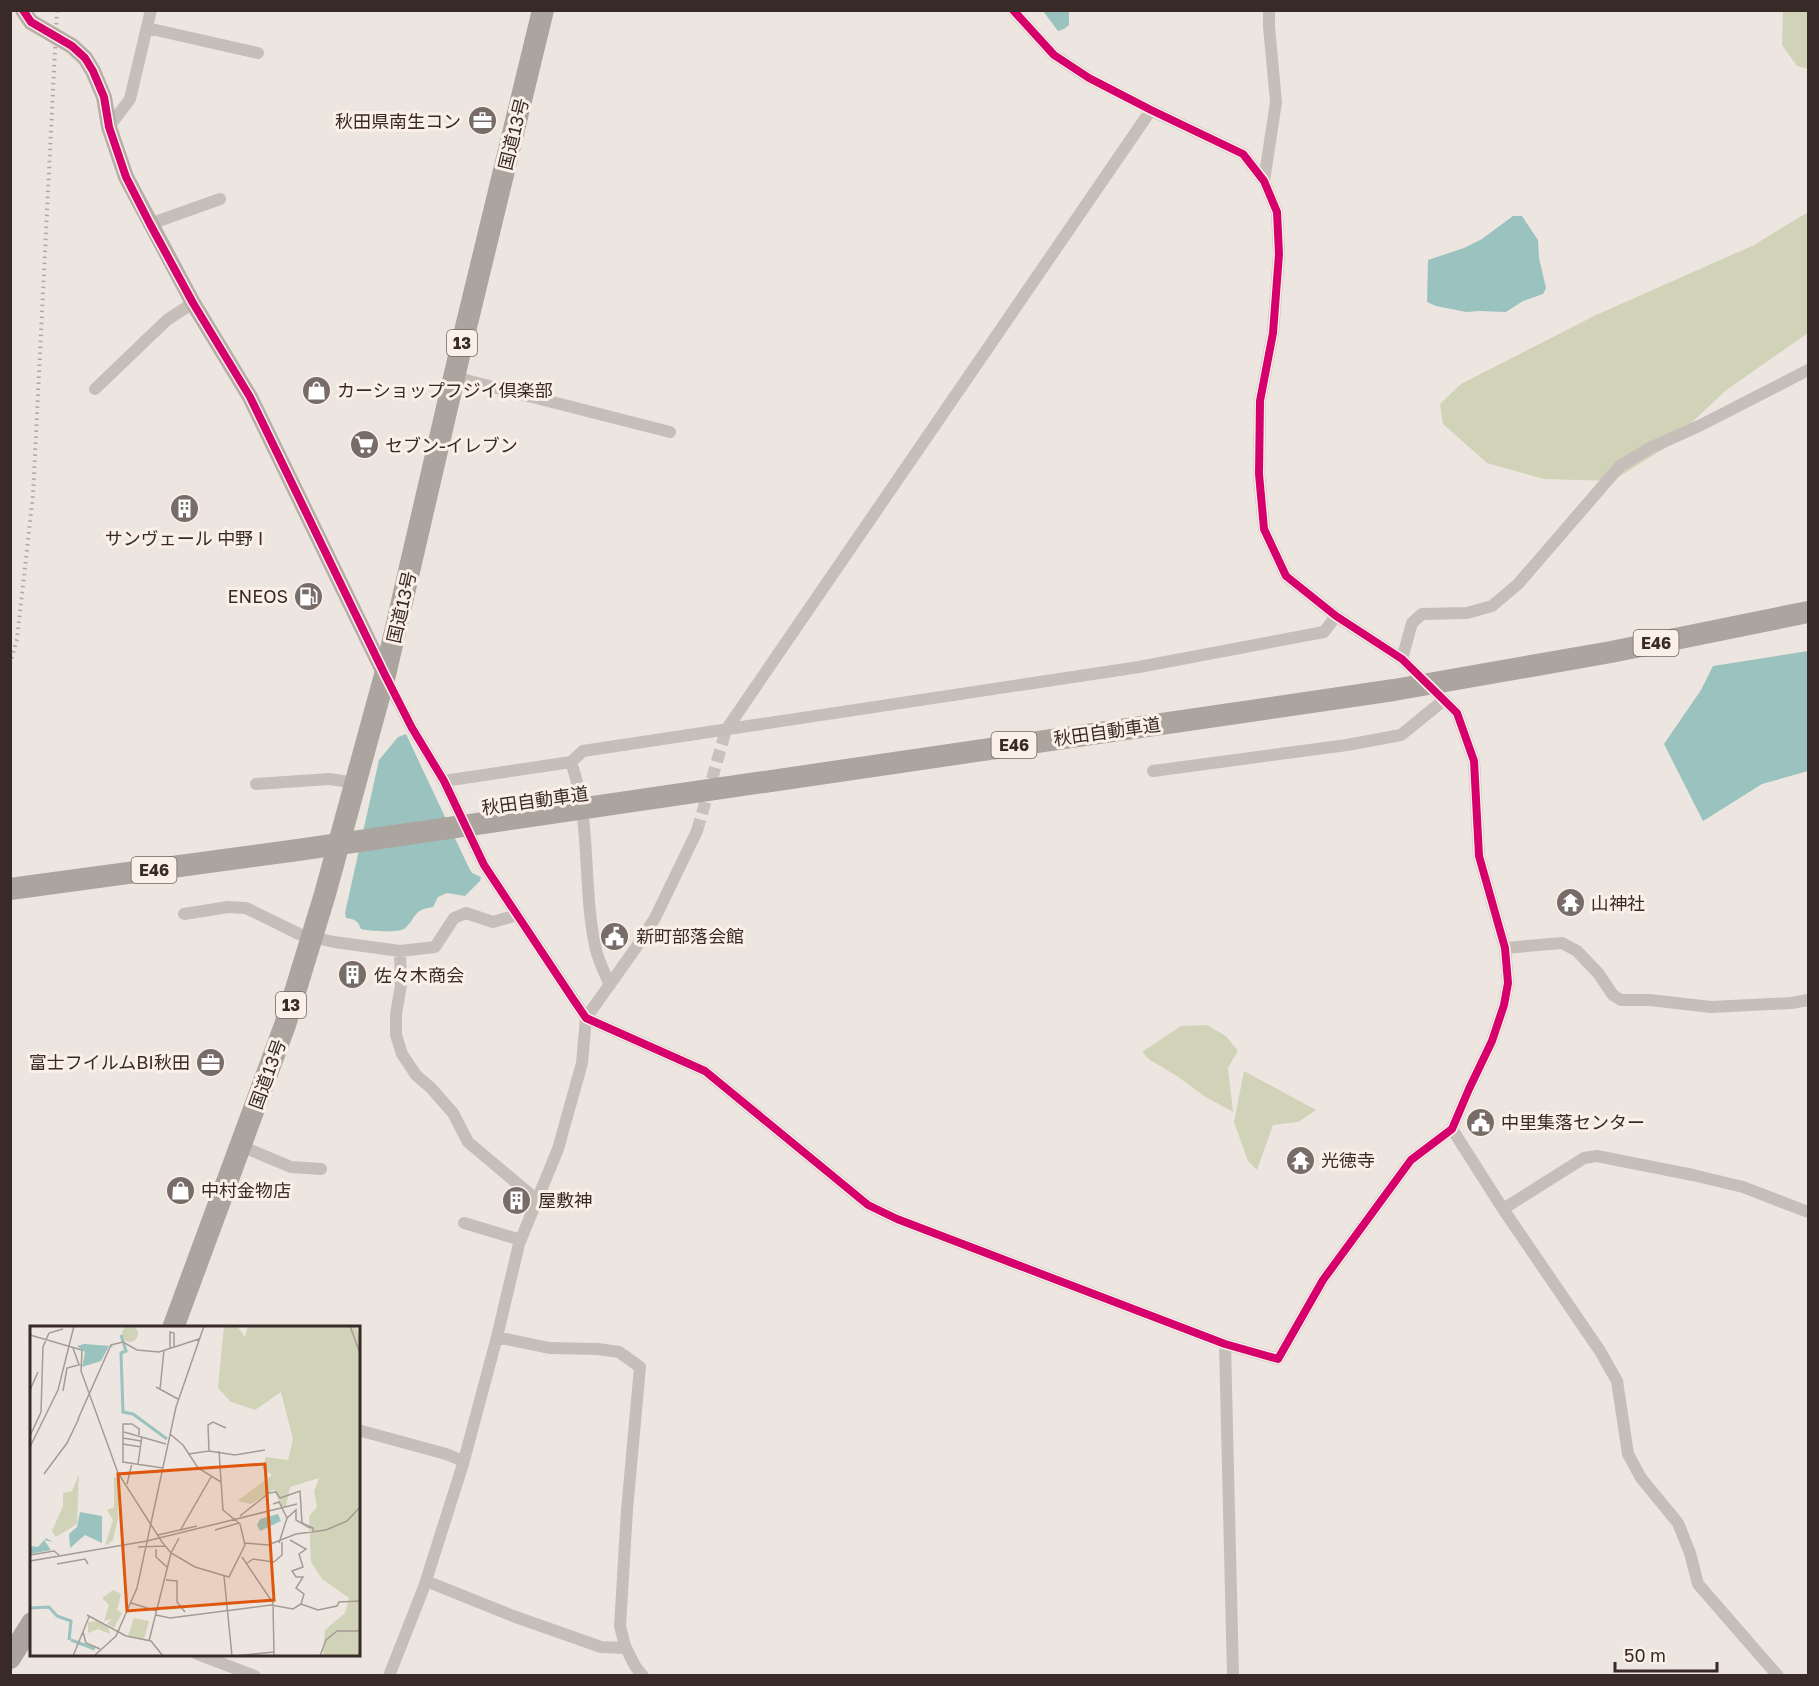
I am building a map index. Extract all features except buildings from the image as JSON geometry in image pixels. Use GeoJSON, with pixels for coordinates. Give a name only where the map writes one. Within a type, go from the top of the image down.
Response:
{"type":"FeatureCollection","features":[{"type":"Feature","properties":{"kind":"highway","name":"国道13号"},"geometry":{"type":"LineString","coordinates":[[174,1326],[285,1025],[356,783],[385,675],[543,10]]}},
{"type":"Feature","properties":{"kind":"highway","name":"秋田自動車道"},"geometry":{"type":"LineString","coordinates":[[10,889],[298,850],[1394,690],[1611,652],[1809,612]]}},
{"type":"Feature","properties":{"kind":"highway"},"geometry":{"type":"LineString","coordinates":[[10,1658],[30,1626]]}},
{"type":"Feature","properties":{"kind":"street"},"geometry":{"type":"LineString","coordinates":[[23,10],[31,22],[72,46],[85,58],[93,72],[104,97],[110,127],[126,177],[193,303],[250,397],[412,728],[444,781],[484,865],[586,1018],[705,1071],[868,1205],[897,1219],[1225,1344],[1278,1359],[1323,1280],[1411,1160],[1452,1129],[1492,1041],[1504,1005],[1508,982],[1505,948],[1479,856],[1474,761],[1457,713],[1402,659],[1336,616],[1286,576],[1264,530],[1259,474],[1260,401],[1274,333],[1279,254],[1277,212],[1264,182],[1243,154],[1089,78],[1054,55],[1013,10]]}},
{"type":"Feature","properties":{"kind":"street"},"geometry":{"type":"LineString","coordinates":[[110,127],[130,99],[151,10]]}},
{"type":"Feature","properties":{"kind":"street"},"geometry":{"type":"LineString","coordinates":[[1264,182],[1276,102],[1269,10]]}},
{"type":"Feature","properties":{"kind":"street"},"geometry":{"type":"LineString","coordinates":[[147,28],[258,53]]}},
{"type":"Feature","properties":{"kind":"street"},"geometry":{"type":"LineString","coordinates":[[726,730],[1151,110]]}},
{"type":"Feature","properties":{"kind":"street"},"geometry":{"type":"LineString","coordinates":[[150,224],[220,199]]}},
{"type":"Feature","properties":{"kind":"street"},"geometry":{"type":"LineString","coordinates":[[95,389],[167,320],[193,303]]}},
{"type":"Feature","properties":{"kind":"street"},"geometry":{"type":"LineString","coordinates":[[1402,659],[1412,623],[1422,614],[1467,613],[1492,606],[1518,584],[1620,466],[1650,448],[1701,425],[1809,370]]}},
{"type":"Feature","properties":{"kind":"street"},"geometry":{"type":"LineString","coordinates":[[454,377],[670,432]]}},
{"type":"Feature","properties":{"kind":"street"},"geometry":{"type":"LineString","coordinates":[[444,781],[571,762],[583,751],[1139,667],[1324,632],[1336,616]]}},
{"type":"Feature","properties":{"kind":"street"},"geometry":{"type":"LineString","coordinates":[[1153,771],[1347,745],[1401,735],[1444,700]]}},
{"type":"Feature","properties":{"kind":"street"},"geometry":{"type":"LineString","coordinates":[[571,762],[577,778],[585,834],[596,952],[610,985]]}},
{"type":"Feature","properties":{"kind":"street"},"geometry":{"type":"LineString","coordinates":[[256,784],[329,779],[356,783]]}},
{"type":"Feature","properties":{"kind":"street"},"geometry":{"type":"LineString","coordinates":[[389,1676],[426,1581],[464,1461],[521,1240],[561,1138],[582,1062],[586,1018],[655,918],[697,831]]}},
{"type":"Feature","properties":{"kind":"street"},"geometry":{"type":"LineString","coordinates":[[184,914],[228,907],[246,908],[299,934],[345,944],[400,951],[435,947],[454,918],[466,913],[493,922],[517,915]]}},
{"type":"Feature","properties":{"kind":"street"},"geometry":{"type":"LineString","coordinates":[[1505,948],[1562,943],[1577,951],[1598,973],[1613,995],[1621,1000],[1650,1000],[1711,1007],[1809,1000]]}},
{"type":"Feature","properties":{"kind":"street"},"geometry":{"type":"LineString","coordinates":[[400,951],[401,985],[396,1014],[396,1035],[402,1054],[416,1075],[453,1113],[468,1142],[537,1200]]}},
{"type":"Feature","properties":{"kind":"street"},"geometry":{"type":"LineString","coordinates":[[1452,1129],[1503,1209],[1600,1351],[1617,1381],[1628,1454],[1641,1478],[1678,1523],[1690,1553],[1698,1584],[1778,1676]]}},
{"type":"Feature","properties":{"kind":"street"},"geometry":{"type":"LineString","coordinates":[[241,1146],[291,1167],[321,1169]]}},
{"type":"Feature","properties":{"kind":"street"},"geometry":{"type":"LineString","coordinates":[[1503,1209],[1584,1158],[1597,1156],[1743,1187],[1809,1212]]}},
{"type":"Feature","properties":{"kind":"street"},"geometry":{"type":"LineString","coordinates":[[464,1223],[521,1240]]}},
{"type":"Feature","properties":{"kind":"street"},"geometry":{"type":"LineString","coordinates":[[497,1337],[549,1348],[619,1352],[640,1367],[627,1510],[620,1626],[626,1648],[643,1676]]}},
{"type":"Feature","properties":{"kind":"street"},"geometry":{"type":"LineString","coordinates":[[1225,1344],[1233,1676]]}},
{"type":"Feature","properties":{"kind":"street"},"geometry":{"type":"LineString","coordinates":[[360,1431],[464,1461]]}},
{"type":"Feature","properties":{"kind":"street"},"geometry":{"type":"LineString","coordinates":[[426,1581],[513,1616],[601,1647],[626,1648]]}},
{"type":"Feature","properties":{"kind":"street"},"geometry":{"type":"LineString","coordinates":[[202,1656],[255,1676]]}},
{"type":"Feature","properties":{"kind":"green space"},"geometry":{"type":"Polygon","coordinates":[[[1783,10],[1808,11],[1808,69],[1797,66],[1782,45],[1783,10]]]}},
{"type":"Feature","properties":{"kind":"green space"},"geometry":{"type":"Polygon","coordinates":[[[1808,212],[1808,333],[1725,391],[1665,448],[1612,481],[1544,479],[1487,463],[1443,424],[1440,404],[1461,384],[1596,315],[1754,245],[1808,212]]]}},
{"type":"Feature","properties":{"kind":"green space"},"geometry":{"type":"Polygon","coordinates":[[[1207,1025],[1226,1036],[1238,1051],[1228,1068],[1233,1112],[1204,1096],[1150,1060],[1142,1052],[1181,1026],[1207,1025]]]}},
{"type":"Feature","properties":{"kind":"green space"},"geometry":{"type":"Polygon","coordinates":[[[1244,1071],[1316,1110],[1298,1122],[1273,1125],[1257,1170],[1248,1161],[1234,1122],[1244,1071]]]}},
{"type":"Feature","properties":{"kind":"water"},"geometry":{"type":"Polygon","coordinates":[[[1043,11],[1069,11],[1069,25],[1058,31],[1043,11]]]}},
{"type":"Feature","properties":{"kind":"water"},"geometry":{"type":"Polygon","coordinates":[[[1513,216],[1522,216],[1538,240],[1539,258],[1546,288],[1543,294],[1523,301],[1506,312],[1466,312],[1427,302],[1428,260],[1464,248],[1482,239],[1513,216]]]}},
{"type":"Feature","properties":{"kind":"water"},"geometry":{"type":"Polygon","coordinates":[[[1808,651],[1808,771],[1762,784],[1703,821],[1664,744],[1701,690],[1713,666],[1808,651]]]}},
{"type":"Feature","properties":{"kind":"water"},"geometry":{"type":"Polygon","coordinates":[[[406,734],[469,868],[472,873],[481,877],[480,881],[465,896],[447,893],[438,897],[433,907],[421,910],[404,929],[376,931],[361,929],[356,921],[346,918],[345,913],[379,760],[398,737],[406,734]]]}},
{"type":"Feature","properties":{"kind":"water"},"geometry":{"type":"Polygon","coordinates":[[[377,968],[397,973],[397,976],[386,984],[378,983],[377,968]]]}},
{"type":"Feature","properties":{"kind":"tunnel"},"geometry":{"type":"LineString","coordinates":[[697,831],[726,730]]}},
{"type":"Feature","properties":{"kind":"railway"},"geometry":{"type":"LineString","coordinates":[[10,664],[17,639],[33,495],[57,10]]}},
{"type":"Feature","properties":{"kind":"cycle path"},"geometry":{"type":"LineString","coordinates":[[23,10],[31,22],[72,46],[85,58],[93,71],[104,97],[109,127],[126,177],[193,303],[250,397],[412,728],[444,781],[484,865],[586,1018],[705,1071],[868,1205],[897,1219],[1225,1344],[1278,1359],[1323,1280],[1411,1160],[1452,1129],[1492,1041],[1504,1005],[1508,983],[1505,948],[1479,856],[1474,761],[1457,713],[1402,659],[1336,616],[1286,576],[1264,529],[1259,474],[1260,401],[1273,333],[1279,254],[1277,212],[1264,181],[1243,154],[1089,78],[1054,55],[1013,10]]}},
{"type":"Feature","properties":{"kind":"place","name":"秋田県南生コン"},"geometry":{"type":"Point","coordinates":[482,121]}},
{"type":"Feature","properties":{"kind":"place","name":"カーショップフジイ倶楽部"},"geometry":{"type":"Point","coordinates":[316,390]}},
{"type":"Feature","properties":{"kind":"place","name":"セブン-イレブン"},"geometry":{"type":"Point","coordinates":[364,445]}},
{"type":"Feature","properties":{"kind":"place","name":"サンヴェール 中野 I"},"geometry":{"type":"Point","coordinates":[184,509]}},
{"type":"Feature","properties":{"kind":"place","name":"ENEOS"},"geometry":{"type":"Point","coordinates":[309,596]}},
{"type":"Feature","properties":{"kind":"place","name":"山神社"},"geometry":{"type":"Point","coordinates":[1570,903]}},
{"type":"Feature","properties":{"kind":"place","name":"新町部落会館"},"geometry":{"type":"Point","coordinates":[615,936]}},
{"type":"Feature","properties":{"kind":"place","name":"佐々木商会"},"geometry":{"type":"Point","coordinates":[353,975]}},
{"type":"Feature","properties":{"kind":"place","name":"富士フイルムBI秋田"},"geometry":{"type":"Point","coordinates":[211,1062]}},
{"type":"Feature","properties":{"kind":"place","name":"中里集落センター"},"geometry":{"type":"Point","coordinates":[1480,1122]}},
{"type":"Feature","properties":{"kind":"place","name":"光徳寺"},"geometry":{"type":"Point","coordinates":[1300,1160]}},
{"type":"Feature","properties":{"kind":"place","name":"中村金物店"},"geometry":{"type":"Point","coordinates":[180,1190]}},
{"type":"Feature","properties":{"kind":"place","name":"屋敷神"},"geometry":{"type":"Point","coordinates":[517,1200]}}]}
